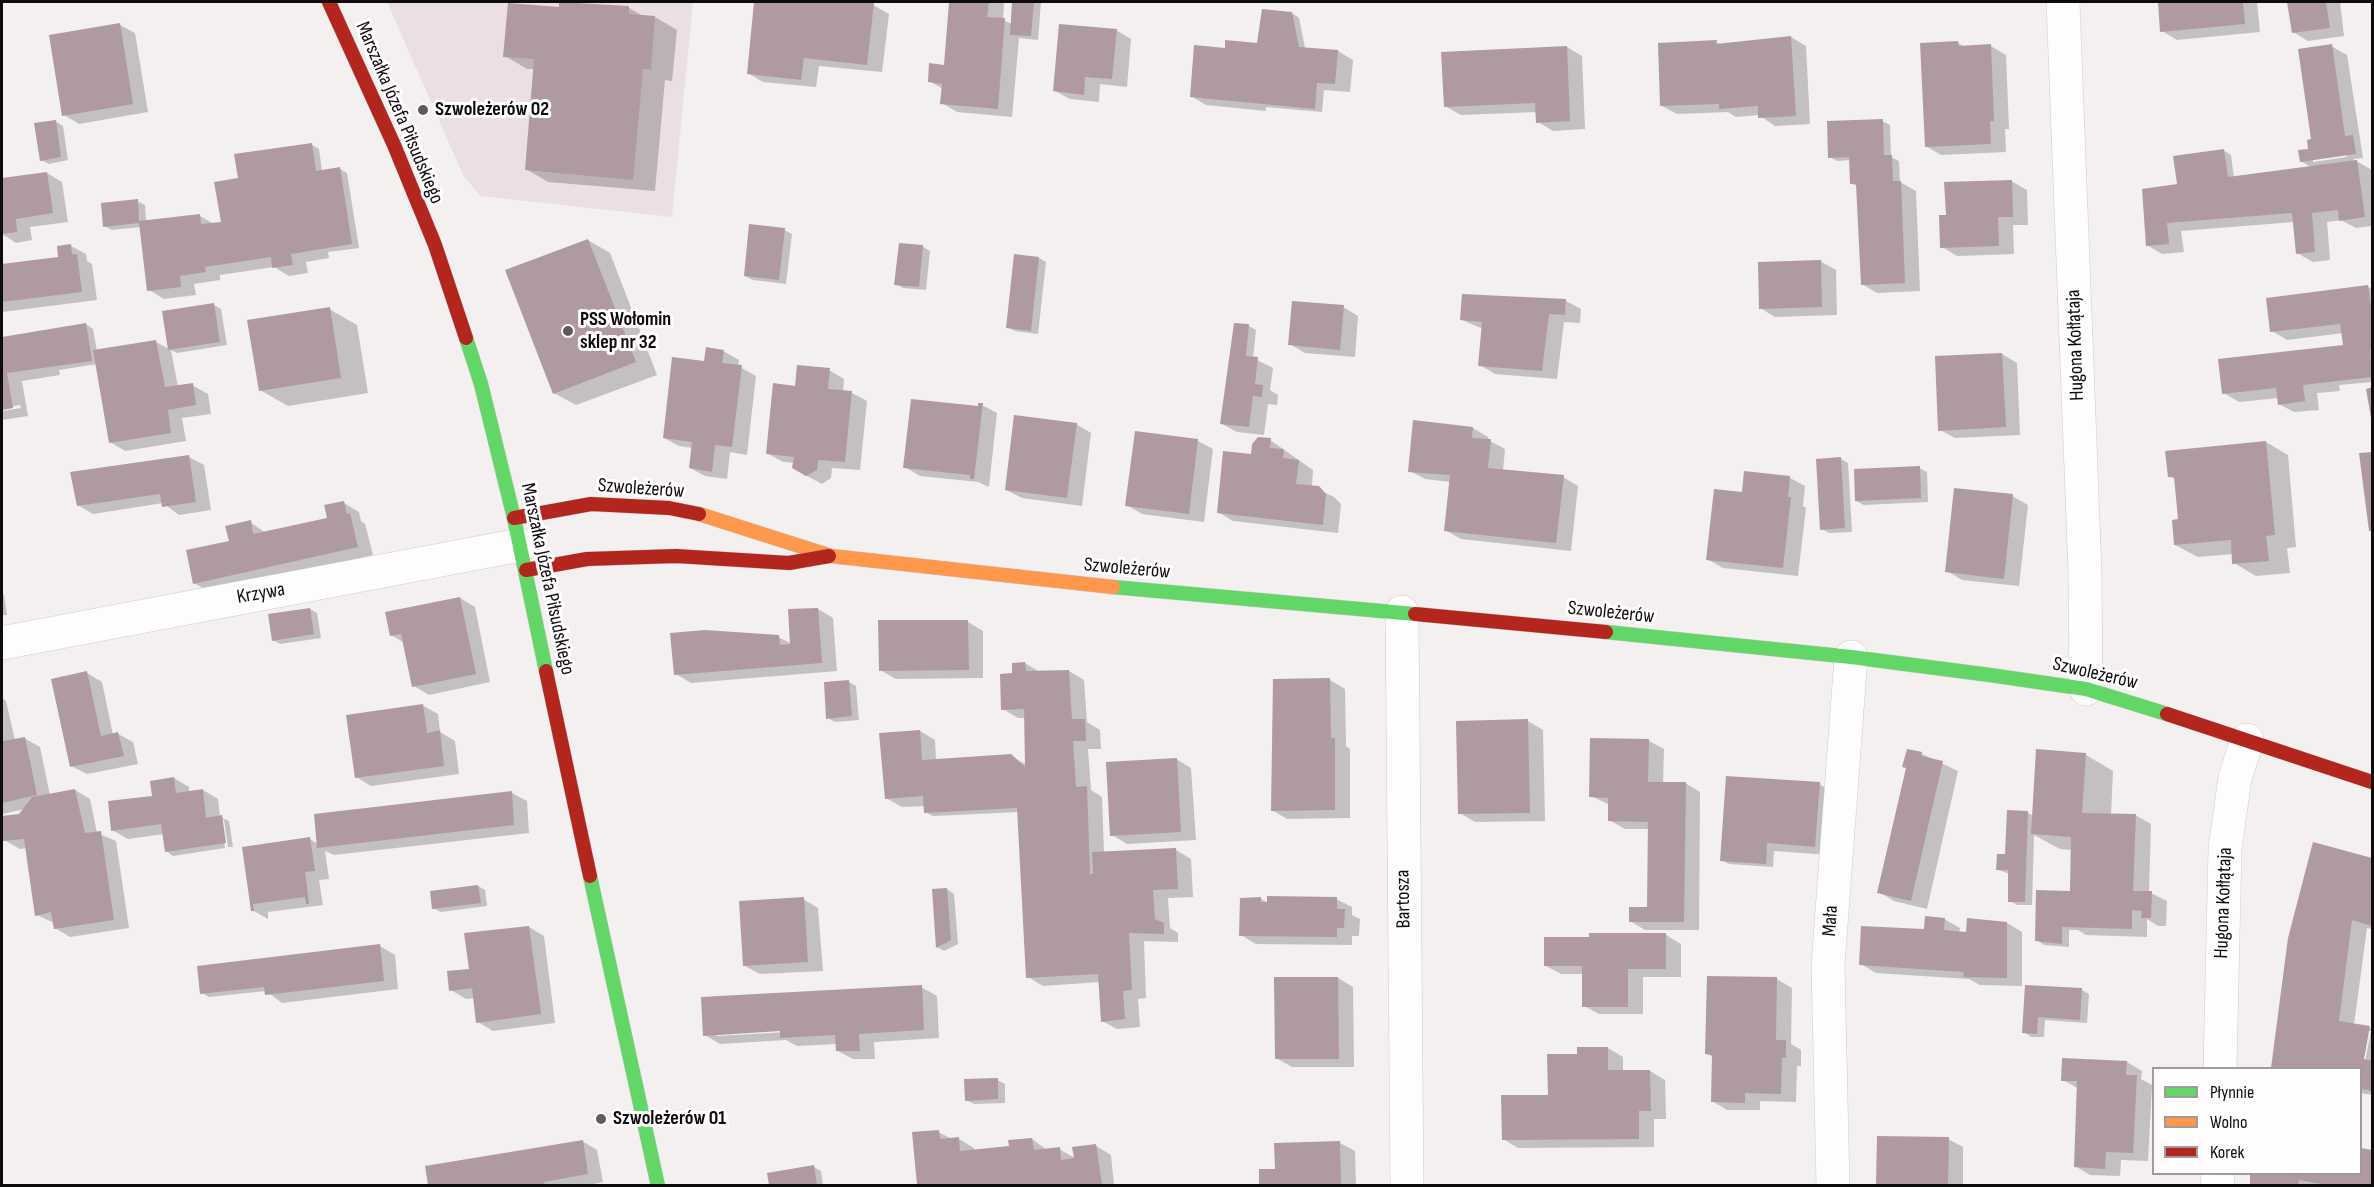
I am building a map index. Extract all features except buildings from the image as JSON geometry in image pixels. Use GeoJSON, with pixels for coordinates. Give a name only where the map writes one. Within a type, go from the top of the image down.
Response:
{"type":"FeatureCollection","features":[{"type":"Feature","properties":{"kind":"street","name":"Marszałka Józefa Piłsudskiego"},"geometry":{"type":"LineString","coordinates":[[329,2],[394,145],[435,245],[481,384],[520,544],[599,923],[658,1185]]}},
{"type":"Feature","properties":{"kind":"street","name":"Hugona Kołłątaja"},"geometry":{"type":"LineString","coordinates":[[2063,2],[2085,573],[2086,689]]}},
{"type":"Feature","properties":{"kind":"street","name":"Szwoleżerów"},"geometry":{"type":"LineString","coordinates":[[520,544],[591,504],[669,508],[718,518],[831,556],[1033,580],[1402,612],[1851,657],[2086,689],[2373,782]]}},
{"type":"Feature","properties":{"kind":"street","name":"Szwoleżerów"},"geometry":{"type":"LineString","coordinates":[[520,544],[587,559],[676,556],[789,563],[831,556]]}},
{"type":"Feature","properties":{"kind":"street","name":"Krzywa"},"geometry":{"type":"LineString","coordinates":[[2,643],[449,560],[520,544]]}},
{"type":"Feature","properties":{"kind":"street","name":"Bartosza"},"geometry":{"type":"LineString","coordinates":[[1402,612],[1407,1185]]}},
{"type":"Feature","properties":{"kind":"street","name":"Mała"},"geometry":{"type":"LineString","coordinates":[[1833,1185],[1828,965],[1851,657]]}},
{"type":"Feature","properties":{"kind":"street","name":"Hugona Kołłątaja"},"geometry":{"type":"LineString","coordinates":[[2220,1067],[2225,849],[2235,778],[2247,740]]}},
{"type":"Feature","properties":{"kind":"shaded area"},"geometry":{"type":"Polygon","coordinates":[[[387,2],[693,2],[672,217],[480,196],[463,175],[387,2]]]}},
{"type":"Feature","properties":{"kind":"traffic: fast"},"geometry":{"type":"LineString","coordinates":[[466,338],[481,384],[514,518],[546,671]]}},
{"type":"Feature","properties":{"kind":"traffic: fast"},"geometry":{"type":"LineString","coordinates":[[1113,587],[1415,614]]}},
{"type":"Feature","properties":{"kind":"traffic: fast"},"geometry":{"type":"LineString","coordinates":[[1606,632],[1851,657],[2086,689],[2167,714]]}},
{"type":"Feature","properties":{"kind":"traffic: fast"},"geometry":{"type":"LineString","coordinates":[[590,876],[658,1186]]}},
{"type":"Feature","properties":{"kind":"traffic: slow"},"geometry":{"type":"LineString","coordinates":[[699,514],[831,556],[1113,587]]}},
{"type":"Feature","properties":{"kind":"traffic: jam"},"geometry":{"type":"LineString","coordinates":[[329,2],[394,145],[435,245],[466,338]]}},
{"type":"Feature","properties":{"kind":"traffic: jam"},"geometry":{"type":"LineString","coordinates":[[514,518],[591,504],[669,508],[699,514]]}},
{"type":"Feature","properties":{"kind":"traffic: jam"},"geometry":{"type":"LineString","coordinates":[[526,570],[587,559],[676,556],[789,563],[829,556]]}},
{"type":"Feature","properties":{"kind":"traffic: jam"},"geometry":{"type":"LineString","coordinates":[[1415,614],[1606,632]]}},
{"type":"Feature","properties":{"kind":"traffic: jam"},"geometry":{"type":"LineString","coordinates":[[546,671],[590,876]]}},
{"type":"Feature","properties":{"kind":"traffic: jam"},"geometry":{"type":"LineString","coordinates":[[2167,714],[2372,782]]}},
{"type":"Feature","properties":{"kind":"place","name":"Szwoleżerów 02"},"geometry":{"type":"Point","coordinates":[423,110]}},
{"type":"Feature","properties":{"kind":"place","name":"PSS Wołomin sklep nr 32"},"geometry":{"type":"Point","coordinates":[568,331]}},
{"type":"Feature","properties":{"kind":"place","name":"Szwoleżerów 01"},"geometry":{"type":"Point","coordinates":[601,1119]}}]}
